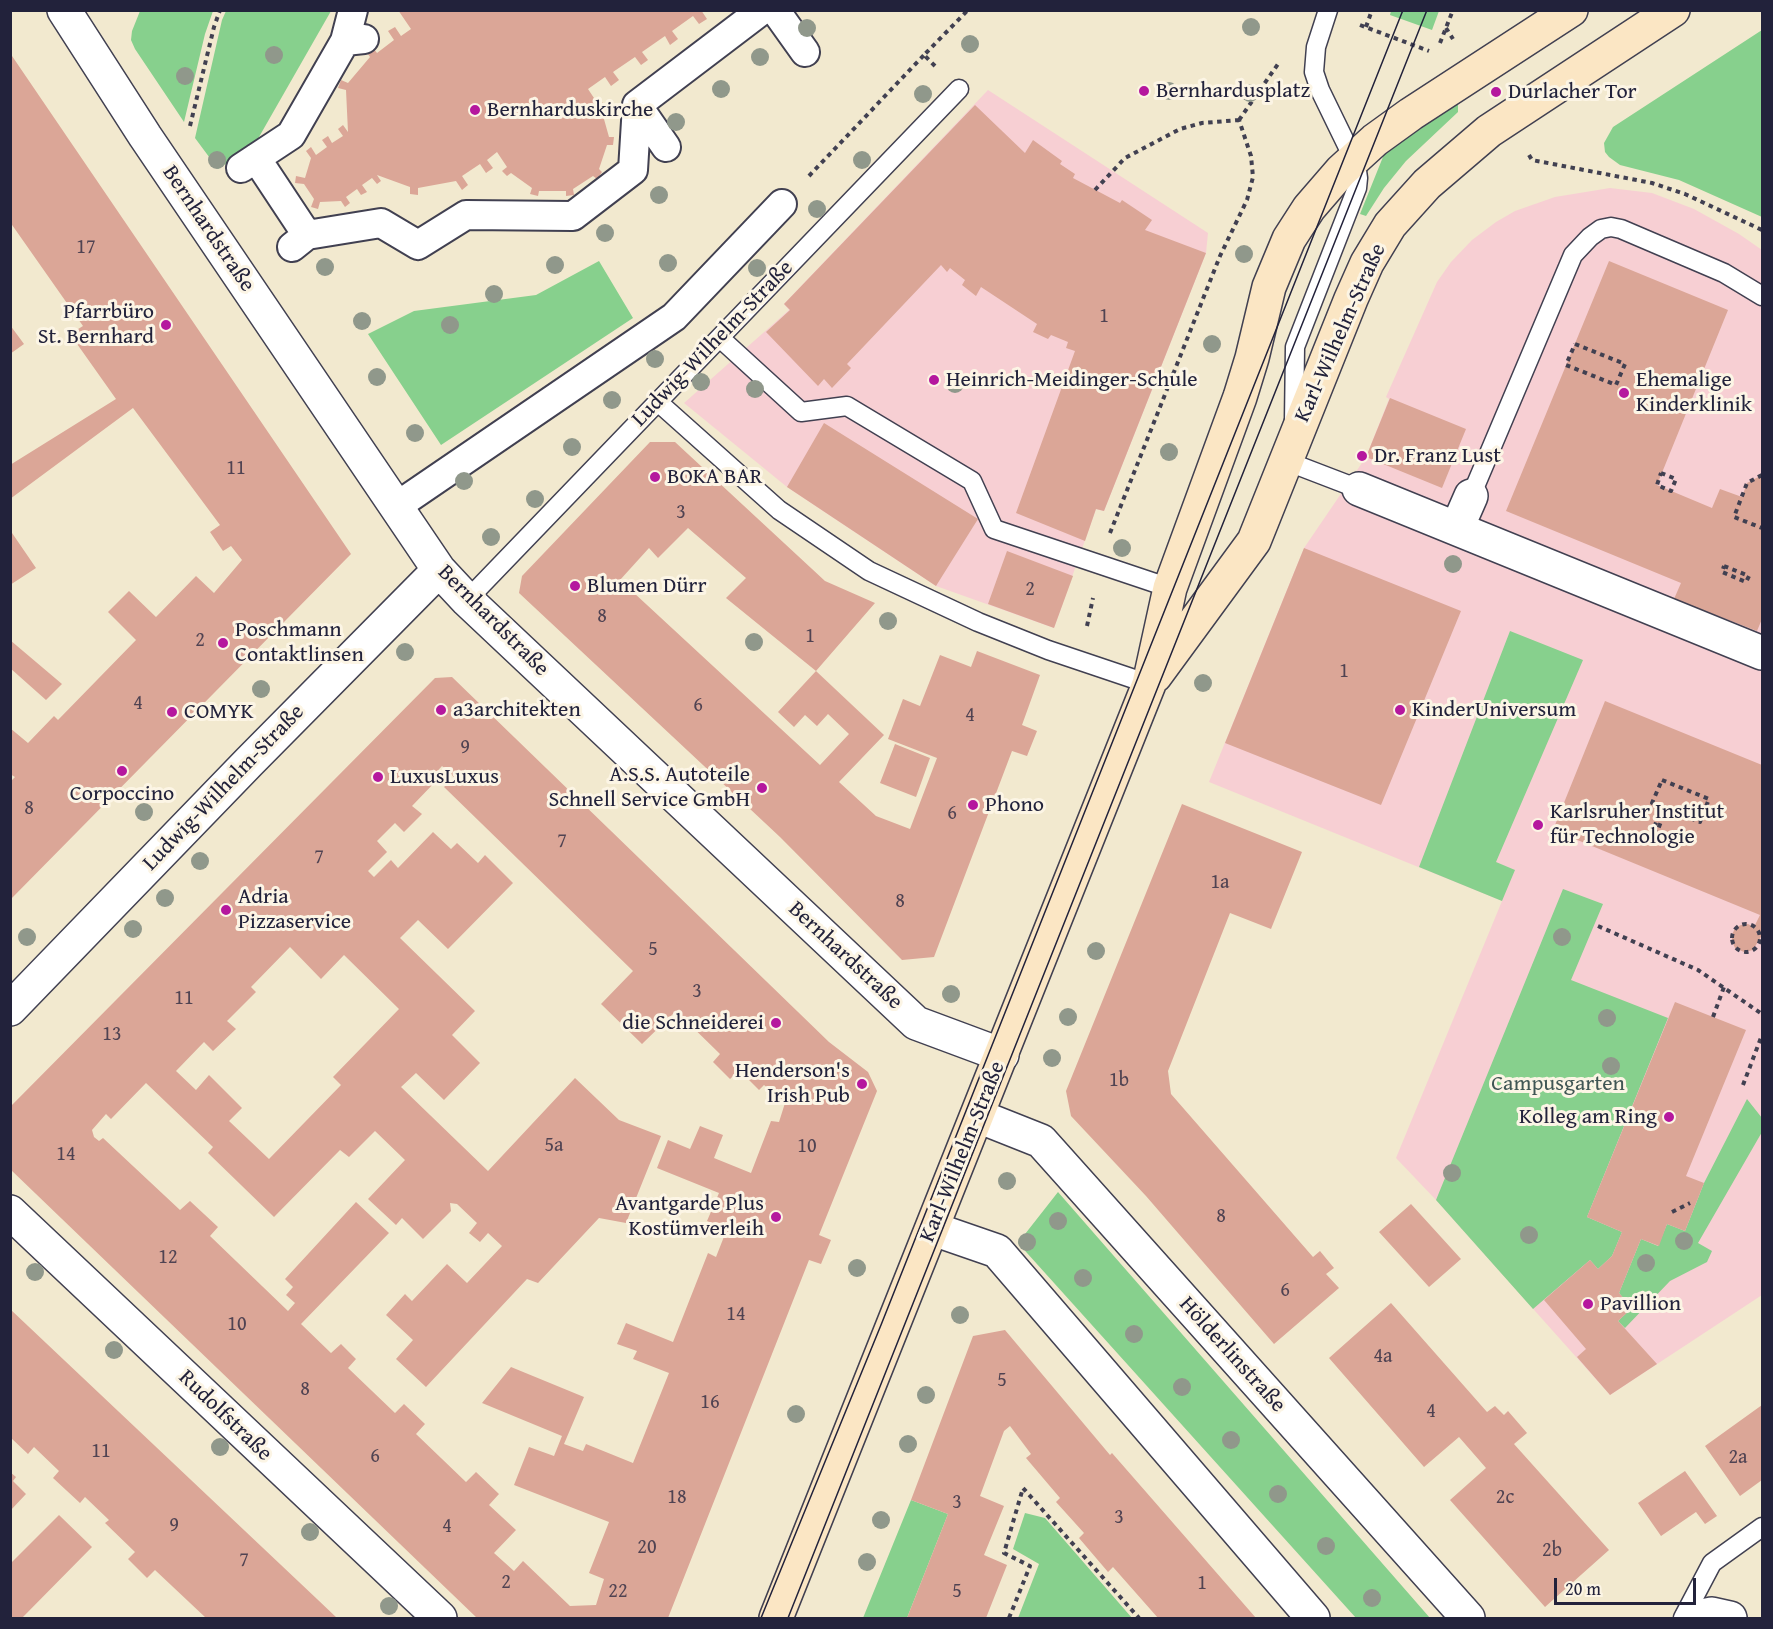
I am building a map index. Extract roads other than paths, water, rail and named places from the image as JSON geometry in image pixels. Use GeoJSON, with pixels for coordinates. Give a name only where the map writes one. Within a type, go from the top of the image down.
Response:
{"type":"FeatureCollection","features":[{"type":"Feature","properties":{"kind":"main road","name":"Karl-Wilhelm-Straße"},"geometry":{"type":"LineString","coordinates":[[776,1618],[1149,684],[1170,588],[1240,397],[1269,287],[1288,239],[1309,208],[1353,158],[1411,114],[1571,10]]}},
{"type":"Feature","properties":{"kind":"main road","name":"Karl-Wilhelm-Straße"},"geometry":{"type":"LineString","coordinates":[[1149,684],[1254,541],[1367,263],[1390,225],[1444,168],[1489,131],[1673,10]]}},
{"type":"Feature","properties":{"kind":"street","name":"Bernhardstraße"},"geometry":{"type":"LineString","coordinates":[[64,10],[156,153],[439,570],[467,600],[916,1023],[1002,1055]]}},
{"type":"Feature","properties":{"kind":"street"},"geometry":{"type":"LineString","coordinates":[[353,10],[355,40],[291,135],[249,163],[299,241],[381,223],[418,245],[466,202],[573,216],[633,170],[639,93]]}},
{"type":"Feature","properties":{"kind":"street"},"geometry":{"type":"LineString","coordinates":[[775,10],[805,52]]}},
{"type":"Feature","properties":{"kind":"street"},"geometry":{"type":"LineString","coordinates":[[639,93],[762,11]]}},
{"type":"Feature","properties":{"kind":"street"},"geometry":{"type":"LineString","coordinates":[[639,93],[666,147]]}},
{"type":"Feature","properties":{"kind":"street","name":"Ludwig-Wilhelm-Straße"},"geometry":{"type":"LineString","coordinates":[[397,507],[674,317],[782,204]]}},
{"type":"Feature","properties":{"kind":"street"},"geometry":{"type":"LineString","coordinates":[[1359,489],[1762,653]]}},
{"type":"Feature","properties":{"kind":"street"},"geometry":{"type":"LineString","coordinates":[[1457,528],[1471,496]]}},
{"type":"Feature","properties":{"kind":"street","name":"Ludwig-Wilhelm-Straße"},"geometry":{"type":"LineString","coordinates":[[10,1009],[439,570]]}},
{"type":"Feature","properties":{"kind":"street","name":"Hölderlinstraße"},"geometry":{"type":"LineString","coordinates":[[978,1116],[1041,1141],[1468,1618]]}},
{"type":"Feature","properties":{"kind":"street","name":"Rudolfstraße"},"geometry":{"type":"LineString","coordinates":[[10,1212],[440,1618]]}},
{"type":"Feature","properties":{"kind":"street"},"geometry":{"type":"LineString","coordinates":[[932,1230],[996,1251],[1313,1618]]}},
{"type":"Feature","properties":{"kind":"street"},"geometry":{"type":"LineString","coordinates":[[1692,1618],[1712,1614],[1730,1618]]}},
{"type":"Feature","properties":{"kind":"lane"},"geometry":{"type":"LineString","coordinates":[[1328,10],[1316,47],[1314,72],[1320,90],[1353,158],[1358,172],[1357,188],[1295,347],[1290,451],[1359,489]]}},
{"type":"Feature","properties":{"kind":"lane","name":"Ludwig-Wilhelm-Straße"},"geometry":{"type":"LineString","coordinates":[[467,600],[959,89]]}},
{"type":"Feature","properties":{"kind":"lane"},"geometry":{"type":"LineString","coordinates":[[1471,496],[1573,255],[1590,237],[1611,227],[1621,229],[1724,273],[1762,296]]}},
{"type":"Feature","properties":{"kind":"lane"},"geometry":{"type":"LineString","coordinates":[[720,338],[801,412],[847,406],[972,481],[994,529],[1170,588]]}},
{"type":"Feature","properties":{"kind":"lane"},"geometry":{"type":"LineString","coordinates":[[658,402],[779,510],[869,571],[978,622],[1048,650],[1149,684]]}},
{"type":"Feature","properties":{"kind":"lane"},"geometry":{"type":"LineString","coordinates":[[1683,1618],[1712,1563],[1762,1527]]}},
{"type":"Feature","properties":{"kind":"tram line"},"geometry":{"type":"LineString","coordinates":[[761,1618],[881,1325],[1403,10]]}},
{"type":"Feature","properties":{"kind":"tram line"},"geometry":{"type":"LineString","coordinates":[[788,1618],[1427,10]]}},
{"type":"Feature","properties":{"kind":"place","name":"Bernhardusplatz"},"geometry":{"type":"Point","coordinates":[1144,91]}},
{"type":"Feature","properties":{"kind":"place","name":"Durlacher Tor"},"geometry":{"type":"Point","coordinates":[1496,92]}},
{"type":"Feature","properties":{"kind":"place","name":"Bernharduskirche"},"geometry":{"type":"Point","coordinates":[475,110]}},
{"type":"Feature","properties":{"kind":"place","name":"Pfarrbüro St. Bernhard"},"geometry":{"type":"Point","coordinates":[166,325]}},
{"type":"Feature","properties":{"kind":"place","name":"Heinrich-Meidinger-Schule"},"geometry":{"type":"Point","coordinates":[934,380]}},
{"type":"Feature","properties":{"kind":"place","name":"Ehemalige Kinderklinik"},"geometry":{"type":"Point","coordinates":[1624,393]}},
{"type":"Feature","properties":{"kind":"place","name":"Dr. Franz Lust"},"geometry":{"type":"Point","coordinates":[1362,456]}},
{"type":"Feature","properties":{"kind":"place","name":"BOKA BAR"},"geometry":{"type":"Point","coordinates":[655,477]}},
{"type":"Feature","properties":{"kind":"place","name":"Blumen Dürr"},"geometry":{"type":"Point","coordinates":[575,586]}},
{"type":"Feature","properties":{"kind":"place","name":"Poschmann Contaktlinsen"},"geometry":{"type":"Point","coordinates":[223,643]}},
{"type":"Feature","properties":{"kind":"place","name":"a3architekten"},"geometry":{"type":"Point","coordinates":[441,710]}},
{"type":"Feature","properties":{"kind":"place","name":"KinderUniversum"},"geometry":{"type":"Point","coordinates":[1400,710]}},
{"type":"Feature","properties":{"kind":"place","name":"COMYK"},"geometry":{"type":"Point","coordinates":[172,712]}},
{"type":"Feature","properties":{"kind":"place","name":"Corpoccino"},"geometry":{"type":"Point","coordinates":[122,771]}},
{"type":"Feature","properties":{"kind":"place","name":"LuxusLuxus"},"geometry":{"type":"Point","coordinates":[378,777]}},
{"type":"Feature","properties":{"kind":"place","name":"A.S.S. Autoteile Schnell Service GmbH"},"geometry":{"type":"Point","coordinates":[762,788]}},
{"type":"Feature","properties":{"kind":"place","name":"Phono"},"geometry":{"type":"Point","coordinates":[973,805]}},
{"type":"Feature","properties":{"kind":"place","name":"Karlsruher Institut für Technologie"},"geometry":{"type":"Point","coordinates":[1538,825]}},
{"type":"Feature","properties":{"kind":"place","name":"Adria Pizzaservice"},"geometry":{"type":"Point","coordinates":[226,910]}},
{"type":"Feature","properties":{"kind":"place","name":"die Schneiderei"},"geometry":{"type":"Point","coordinates":[776,1023]}},
{"type":"Feature","properties":{"kind":"place","name":"Henderson's Irish Pub"},"geometry":{"type":"Point","coordinates":[862,1084]}},
{"type":"Feature","properties":{"kind":"place","name":"Kolleg am Ring"},"geometry":{"type":"Point","coordinates":[1669,1117]}},
{"type":"Feature","properties":{"kind":"place","name":"Avantgarde Plus Kostümverleih"},"geometry":{"type":"Point","coordinates":[776,1217]}},
{"type":"Feature","properties":{"kind":"place","name":"Pavillion"},"geometry":{"type":"Point","coordinates":[1588,1304]}},
{"type":"Feature","properties":{"kind":"park label","name":"Campusgarten"},"geometry":{"type":"Point","coordinates":[1558,1084]}}]}
